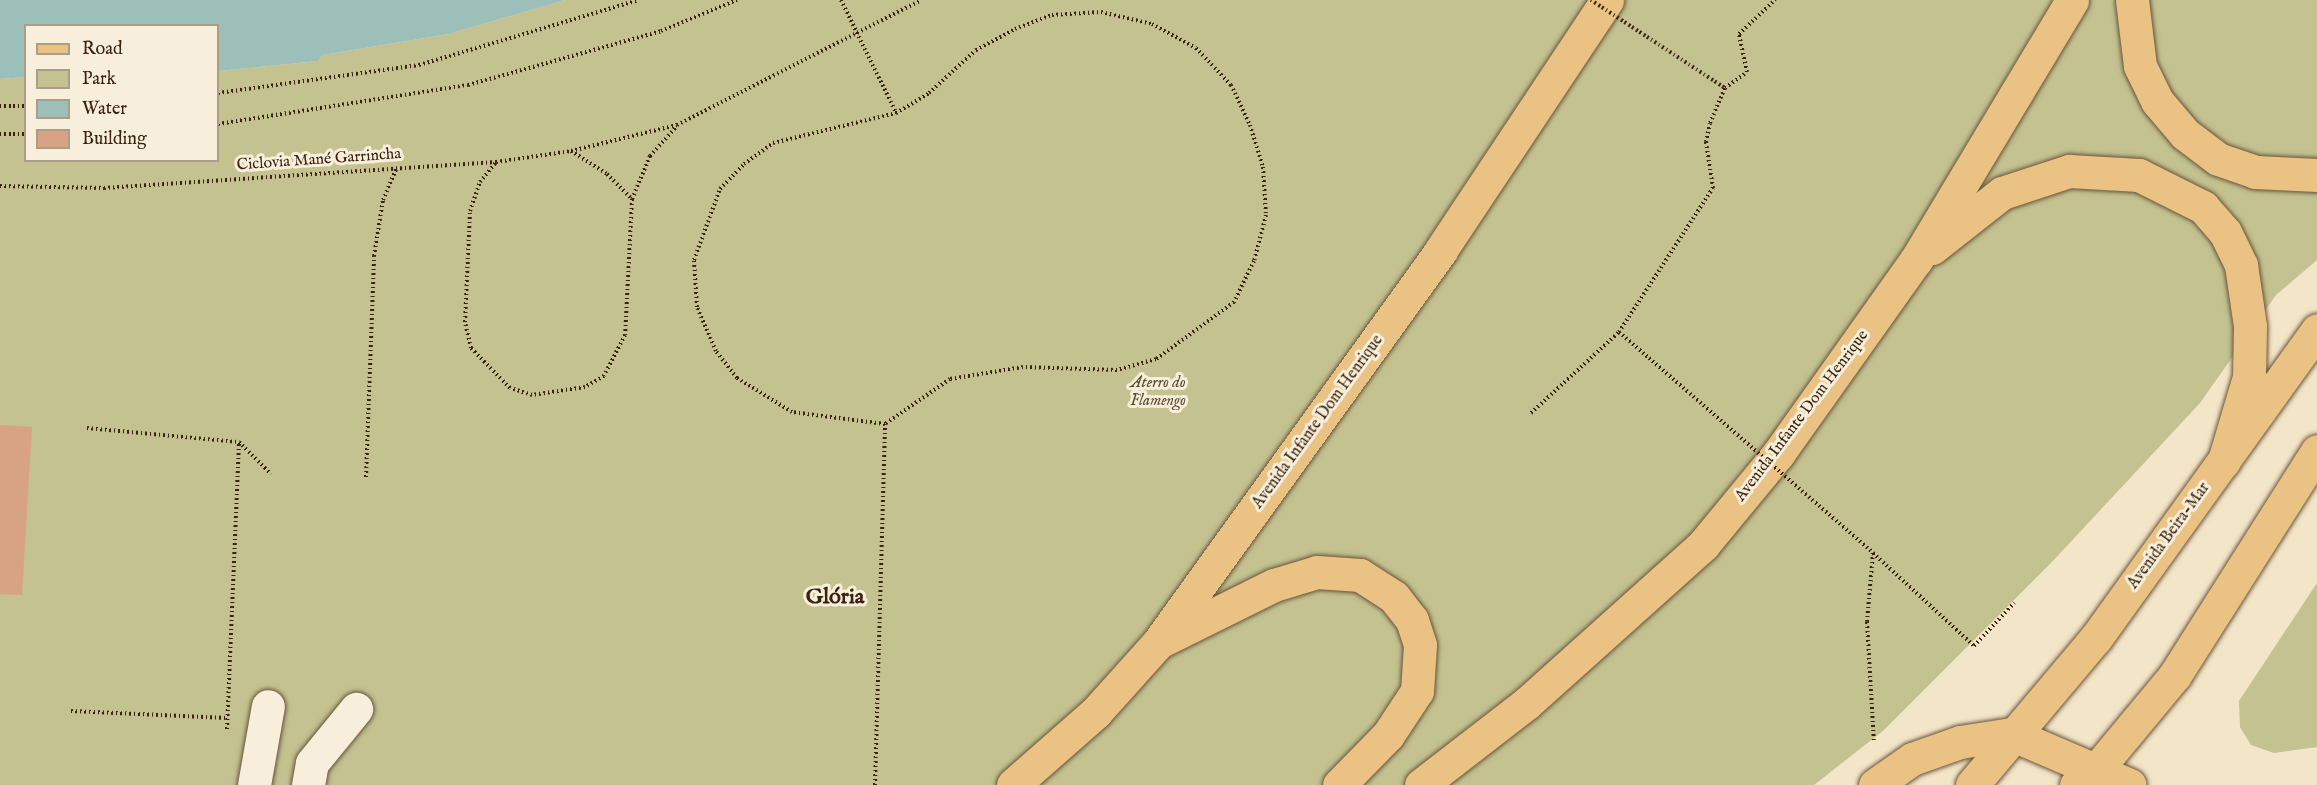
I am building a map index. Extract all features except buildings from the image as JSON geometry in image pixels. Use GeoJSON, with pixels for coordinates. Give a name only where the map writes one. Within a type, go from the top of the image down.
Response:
{"type":"FeatureCollection","features":[{"type":"Feature","properties":{"kind":"main road","name":"Avenida Infante Dom Henrique"},"geometry":{"type":"LineString","coordinates":[[1013,785],[1096,712],[1158,643],[1441,250],[1607,0]]}},
{"type":"Feature","properties":{"kind":"main road","name":"Avenida Infante Dom Henrique"},"geometry":{"type":"LineString","coordinates":[[1421,785],[1554,680],[1703,545],[1778,454],[1916,260],[2072,0]]}},
{"type":"Feature","properties":{"kind":"main road"},"geometry":{"type":"LineString","coordinates":[[2132,0],[2140,66],[2157,101],[2185,134],[2218,159],[2255,172],[2317,175]]}},
{"type":"Feature","properties":{"kind":"main road"},"geometry":{"type":"LineString","coordinates":[[1916,260],[2002,193],[2069,171],[2139,175],[2195,202],[2225,231],[2241,265],[2248,302],[2248,377],[2224,461]]}},
{"type":"Feature","properties":{"kind":"main road","name":"Avenida Beira-Mar"},"geometry":{"type":"LineString","coordinates":[[1972,785],[2011,734],[2096,638],[2317,330]]}},
{"type":"Feature","properties":{"kind":"main road"},"geometry":{"type":"LineString","coordinates":[[2088,780],[2175,675],[2317,451]]}},
{"type":"Feature","properties":{"kind":"main road"},"geometry":{"type":"LineString","coordinates":[[1158,643],[1274,585],[1317,572],[1360,576],[1394,597],[1412,621],[1420,645],[1417,691],[1388,735],[1339,785]]}},
{"type":"Feature","properties":{"kind":"main road"},"geometry":{"type":"LineString","coordinates":[[1875,785],[1922,756],[1960,742],[2011,734],[2088,780],[2130,785]]}},
{"type":"Feature","properties":{"kind":"lane"},"geometry":{"type":"LineString","coordinates":[[254,785],[268,706]]}},
{"type":"Feature","properties":{"kind":"lane"},"geometry":{"type":"LineString","coordinates":[[308,785],[312,763],[356,709]]}},
{"type":"Feature","properties":{"kind":"path"},"geometry":{"type":"LineString","coordinates":[[219,93],[419,65],[639,0]]}},
{"type":"Feature","properties":{"kind":"path"},"geometry":{"type":"LineString","coordinates":[[219,124],[468,85],[661,30],[737,0]]}},
{"type":"Feature","properties":{"kind":"path"},"geometry":{"type":"LineString","coordinates":[[841,0],[896,113]]}},
{"type":"Feature","properties":{"kind":"path"},"geometry":{"type":"LineString","coordinates":[[571,151],[677,125],[921,0]]}},
{"type":"Feature","properties":{"kind":"path"},"geometry":{"type":"LineString","coordinates":[[1591,0],[1725,88]]}},
{"type":"Feature","properties":{"kind":"path"},"geometry":{"type":"LineString","coordinates":[[1532,413],[1619,332],[1713,188],[1706,141],[1725,88],[1747,72],[1739,34],[1776,0]]}},
{"type":"Feature","properties":{"kind":"path"},"geometry":{"type":"LineString","coordinates":[[1101,12],[1152,24],[1196,48],[1231,85],[1263,167],[1266,215],[1254,261],[1234,302],[1156,359],[1117,370],[1023,367],[962,377],[885,424],[792,412],[737,378],[716,351],[698,307],[694,260],[720,189],[773,143],[896,113],[929,93],[976,50],[1052,15],[1101,12]]}},
{"type":"Feature","properties":{"kind":"path"},"geometry":{"type":"LineString","coordinates":[[0,106],[24,106]]}},
{"type":"Feature","properties":{"kind":"path"},"geometry":{"type":"LineString","coordinates":[[496,162],[480,182],[470,211],[465,322],[471,348],[489,371],[510,388],[532,395],[585,387],[616,362],[625,335],[632,200],[650,156],[677,125]]}},
{"type":"Feature","properties":{"kind":"path"},"geometry":{"type":"LineString","coordinates":[[0,134],[24,134]]}},
{"type":"Feature","properties":{"kind":"path"},"geometry":{"type":"LineString","coordinates":[[571,151],[607,174],[632,200]]}},
{"type":"Feature","properties":{"kind":"path","name":"Ciclovia Mané Garrincha"},"geometry":{"type":"LineString","coordinates":[[0,186],[104,188],[496,162],[571,151]]}},
{"type":"Feature","properties":{"kind":"path"},"geometry":{"type":"LineString","coordinates":[[366,477],[374,256],[383,200],[397,167]]}},
{"type":"Feature","properties":{"kind":"path"},"geometry":{"type":"LineString","coordinates":[[1619,332],[1873,553],[1974,646],[2014,603]]}},
{"type":"Feature","properties":{"kind":"path"},"geometry":{"type":"LineString","coordinates":[[875,785],[885,424]]}},
{"type":"Feature","properties":{"kind":"path"},"geometry":{"type":"LineString","coordinates":[[87,428],[239,442],[270,474]]}},
{"type":"Feature","properties":{"kind":"path"},"geometry":{"type":"LineString","coordinates":[[226,740],[239,442]]}},
{"type":"Feature","properties":{"kind":"path"},"geometry":{"type":"LineString","coordinates":[[1873,553],[1867,622],[1875,785]]}},
{"type":"Feature","properties":{"kind":"path"},"geometry":{"type":"LineString","coordinates":[[71,711],[227,718]]}},
{"type":"Feature","properties":{"kind":"green space","name":"Aterro do Flamengo"},"geometry":{"type":"Polygon","coordinates":[[[565,0],[2317,0],[2317,260],[2276,295],[2200,403],[2051,563],[1884,730],[1814,785],[0,785],[0,79],[24,77],[24,162],[219,162],[219,71],[318,61],[323,55],[449,34],[565,0]]]}},
{"type":"Feature","properties":{"kind":"green space"},"geometry":{"type":"Polygon","coordinates":[[[2317,583],[2317,747],[2274,753],[2251,745],[2240,727],[2239,701],[2317,583]]]}},
{"type":"Feature","properties":{"kind":"water"},"geometry":{"type":"Polygon","coordinates":[[[0,0],[565,0],[449,34],[323,55],[318,61],[219,71],[219,24],[24,24],[24,77],[0,79],[0,0]]]}},
{"type":"Feature","properties":{"kind":"district","name":"Glória"},"geometry":{"type":"Point","coordinates":[835,598]}}]}
